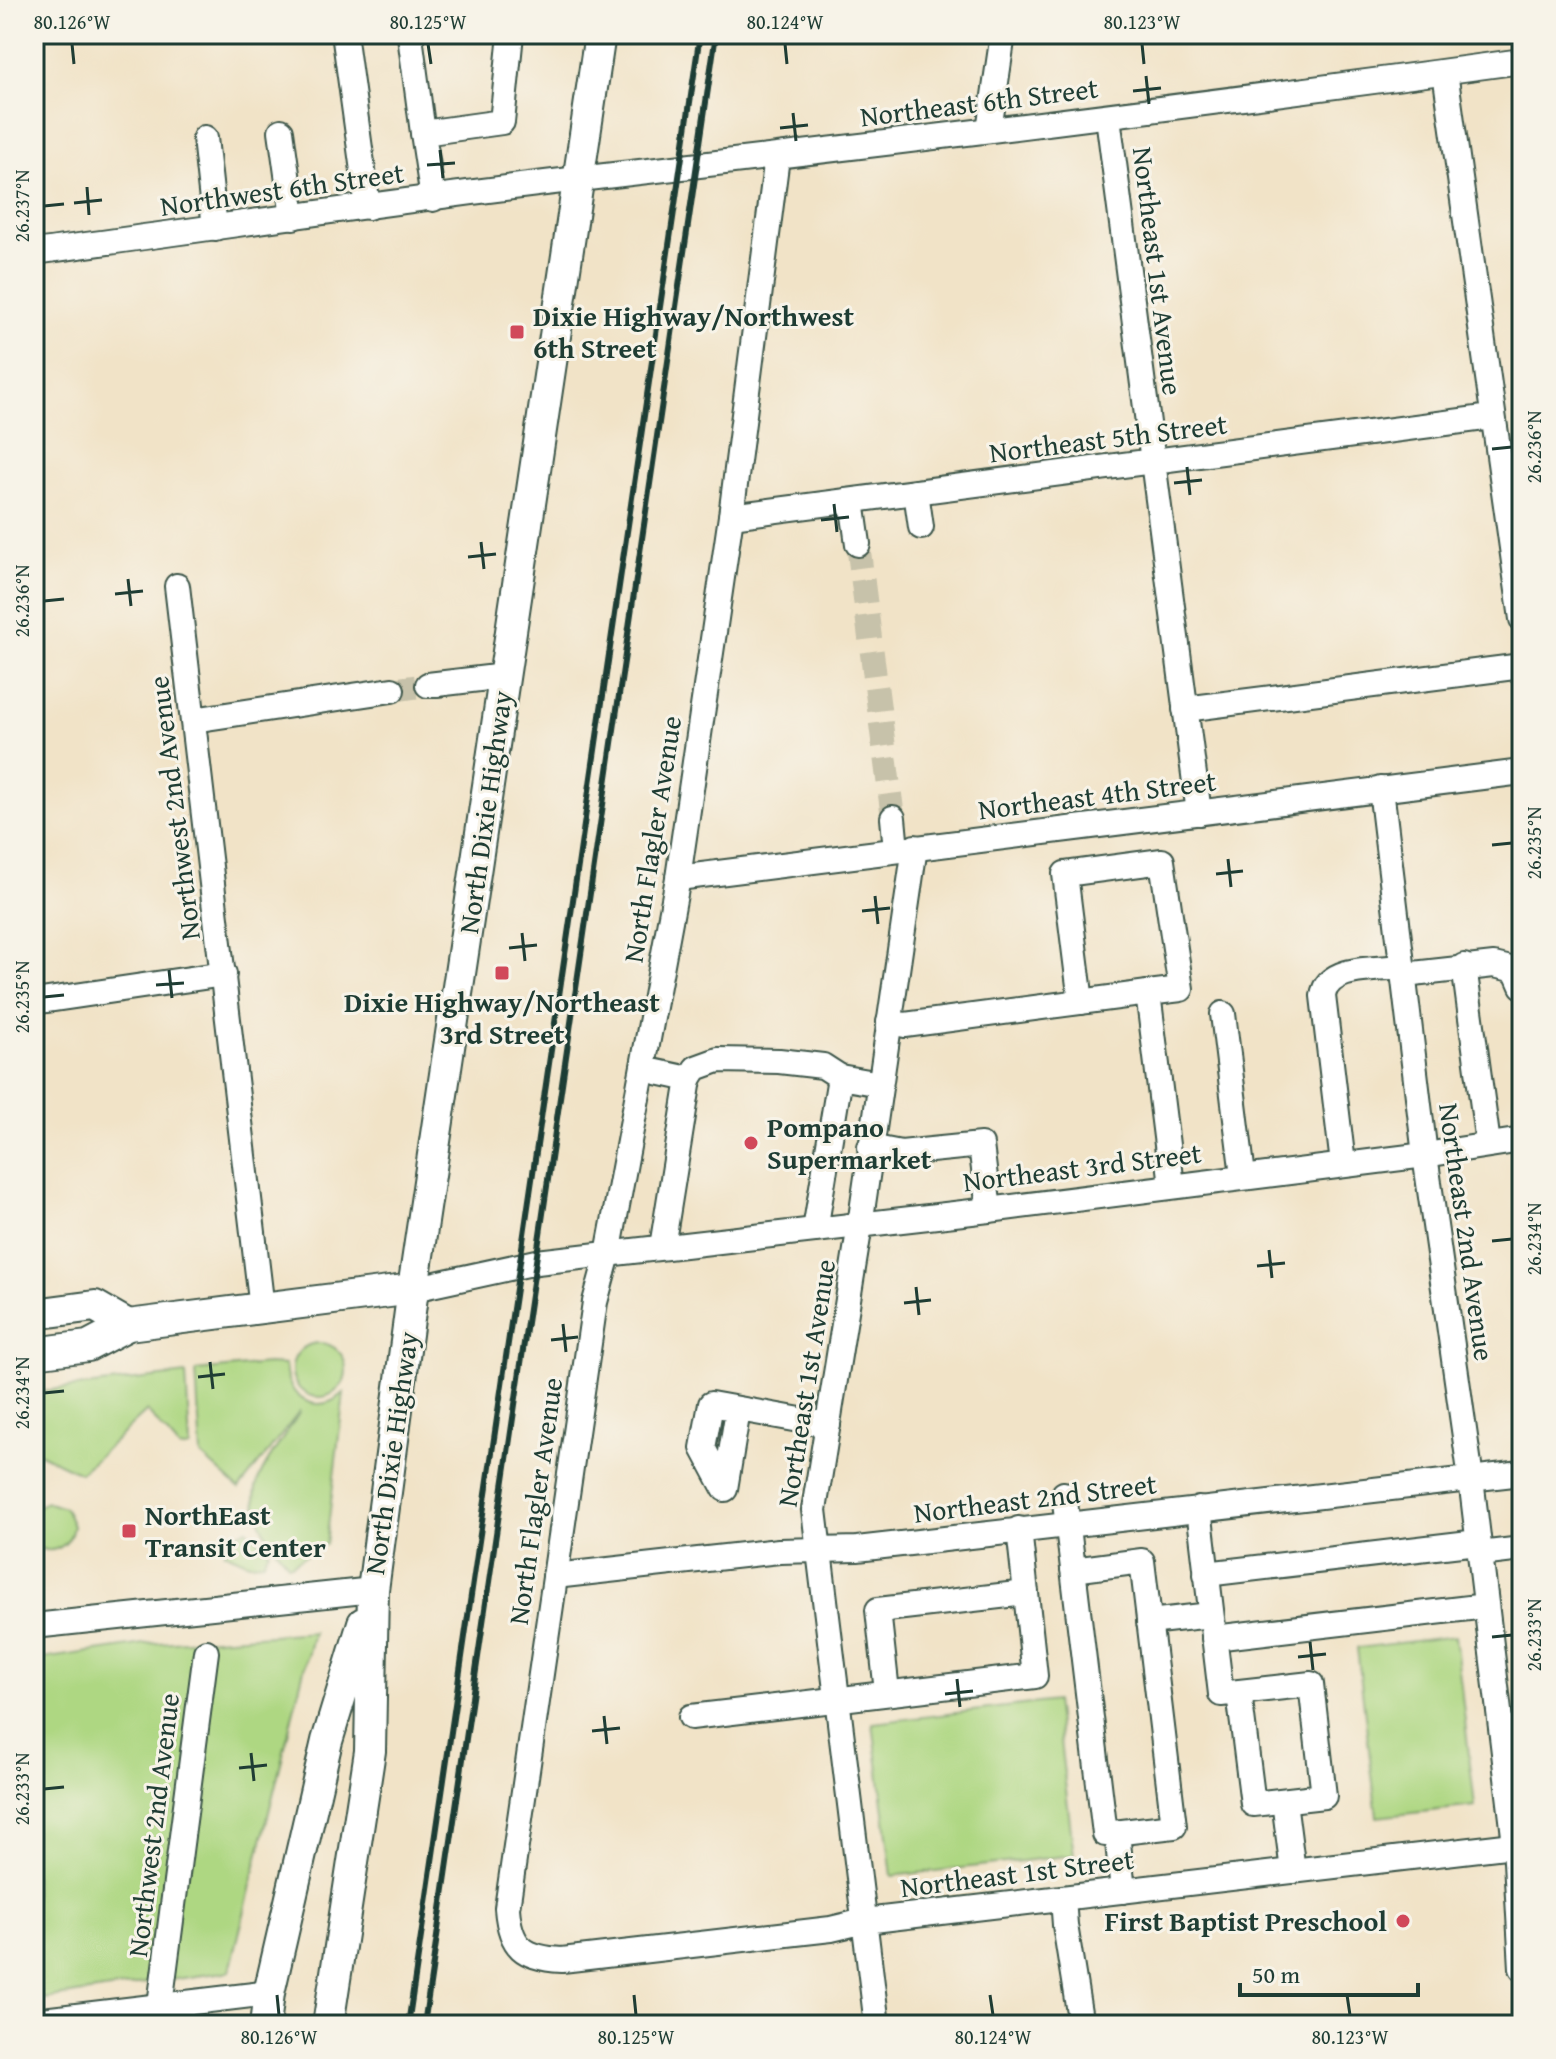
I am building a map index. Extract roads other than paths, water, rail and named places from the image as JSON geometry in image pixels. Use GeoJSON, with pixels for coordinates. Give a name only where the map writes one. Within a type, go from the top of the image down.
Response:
{"type":"FeatureCollection","features":[{"type":"Feature","properties":{"kind":"main road","name":"North Dixie Highway"},"geometry":{"type":"LineString","coordinates":[[328,2025],[370,1751],[373,1590],[413,1289],[600,34]]}},
{"type":"Feature","properties":{"kind":"main road"},"geometry":{"type":"LineString","coordinates":[[34,1353],[88,1346],[128,1325],[413,1289]]}},
{"type":"Feature","properties":{"kind":"main road"},"geometry":{"type":"LineString","coordinates":[[34,1314],[95,1306],[128,1325]]}},
{"type":"Feature","properties":{"kind":"main road","name":"North Dixie Highway"},"geometry":{"type":"LineString","coordinates":[[265,2025],[269,1993],[327,1741],[373,1590]]}},
{"type":"Feature","properties":{"kind":"street"},"geometry":{"type":"LineString","coordinates":[[423,133],[502,122],[511,34]]}},
{"type":"Feature","properties":{"kind":"street"},"geometry":{"type":"LineString","coordinates":[[989,130],[1003,34]]}},
{"type":"Feature","properties":{"kind":"street"},"geometry":{"type":"LineString","coordinates":[[410,36],[433,199]]}},
{"type":"Feature","properties":{"kind":"street"},"geometry":{"type":"LineString","coordinates":[[345,40],[368,207]]}},
{"type":"Feature","properties":{"kind":"street","name":"Northeast 6th Street"},"geometry":{"type":"LineString","coordinates":[[777,157],[1108,117],[1522,61]]}},
{"type":"Feature","properties":{"kind":"street"},"geometry":{"type":"LineString","coordinates":[[1445,72],[1522,619]]}},
{"type":"Feature","properties":{"kind":"street","name":"Northeast 1st Avenue"},"geometry":{"type":"LineString","coordinates":[[1108,117],[1199,813]]}},
{"type":"Feature","properties":{"kind":"street"},"geometry":{"type":"LineString","coordinates":[[281,131],[293,217]]}},
{"type":"Feature","properties":{"kind":"street"},"geometry":{"type":"LineString","coordinates":[[205,138],[215,228]]}},
{"type":"Feature","properties":{"kind":"street","name":"Northwest 6th Street"},"geometry":{"type":"LineString","coordinates":[[34,252],[578,179],[777,157]]}},
{"type":"Feature","properties":{"kind":"street","name":"North Flagler Avenue"},"geometry":{"type":"LineString","coordinates":[[521,1950],[509,1931],[507,1908],[595,1302],[608,1254],[678,878],[731,516],[777,157]]}},
{"type":"Feature","properties":{"kind":"street","name":"Northeast 5th Street"},"geometry":{"type":"LineString","coordinates":[[731,516],[1492,417]]}},
{"type":"Feature","properties":{"kind":"street"},"geometry":{"type":"LineString","coordinates":[[916,492],[921,527]]}},
{"type":"Feature","properties":{"kind":"street"},"geometry":{"type":"LineString","coordinates":[[852,501],[858,544]]}},
{"type":"Feature","properties":{"kind":"street","name":"Northwest 2nd Avenue"},"geometry":{"type":"LineString","coordinates":[[177,586],[262,1309]]}},
{"type":"Feature","properties":{"kind":"street"},"geometry":{"type":"LineString","coordinates":[[1185,709],[1522,666]]}},
{"type":"Feature","properties":{"kind":"street"},"geometry":{"type":"LineString","coordinates":[[428,685],[505,676]]}},
{"type":"Feature","properties":{"kind":"street"},"geometry":{"type":"LineString","coordinates":[[193,720],[392,690]]}},
{"type":"Feature","properties":{"kind":"street","name":"Northeast 4th Street"},"geometry":{"type":"LineString","coordinates":[[678,878],[1522,772]]}},
{"type":"Feature","properties":{"kind":"street","name":"Northeast 2nd Avenue"},"geometry":{"type":"LineString","coordinates":[[1381,789],[1425,1155],[1519,1844],[1522,1968]]}},
{"type":"Feature","properties":{"kind":"street","name":"Northeast 1st Avenue"},"geometry":{"type":"LineString","coordinates":[[877,2025],[814,1510],[889,1022],[906,848],[893,818]]}},
{"type":"Feature","properties":{"kind":"street"},"geometry":{"type":"LineString","coordinates":[[889,1022],[905,1025],[1181,989],[1156,818]]}},
{"type":"Feature","properties":{"kind":"street"},"geometry":{"type":"LineString","coordinates":[[1081,1002],[1065,874],[1162,861]]}},
{"type":"Feature","properties":{"kind":"street"},"geometry":{"type":"LineString","coordinates":[[1343,1164],[1323,996],[1324,986],[1330,979],[1341,974],[1494,965],[1515,970],[1522,986]]}},
{"type":"Feature","properties":{"kind":"street"},"geometry":{"type":"LineString","coordinates":[[1464,966],[1488,1144]]}},
{"type":"Feature","properties":{"kind":"street"},"geometry":{"type":"LineString","coordinates":[[34,1002],[224,974]]}},
{"type":"Feature","properties":{"kind":"street"},"geometry":{"type":"LineString","coordinates":[[1148,993],[1172,1185]]}},
{"type":"Feature","properties":{"kind":"street"},"geometry":{"type":"LineString","coordinates":[[1223,1014],[1243,1176]]}},
{"type":"Feature","properties":{"kind":"street"},"geometry":{"type":"LineString","coordinates":[[662,1247],[689,1079],[696,1068],[718,1060],[779,1061],[823,1066],[840,1077],[880,1084]]}},
{"type":"Feature","properties":{"kind":"street"},"geometry":{"type":"LineString","coordinates":[[643,1069],[689,1079]]}},
{"type":"Feature","properties":{"kind":"street"},"geometry":{"type":"LineString","coordinates":[[815,1230],[840,1077]]}},
{"type":"Feature","properties":{"kind":"street","name":"Northeast 3rd Street"},"geometry":{"type":"LineString","coordinates":[[413,1289],[519,1265],[989,1210],[1522,1140]]}},
{"type":"Feature","properties":{"kind":"street"},"geometry":{"type":"LineString","coordinates":[[870,1147],[901,1153],[981,1145],[989,1210]]}},
{"type":"Feature","properties":{"kind":"street"},"geometry":{"type":"LineString","coordinates":[[738,1410],[828,1425]]}},
{"type":"Feature","properties":{"kind":"street","name":"Northeast 2nd Street"},"geometry":{"type":"LineString","coordinates":[[555,1576],[779,1551],[857,1549],[1522,1473]]}},
{"type":"Feature","properties":{"kind":"street"},"geometry":{"type":"LineString","coordinates":[[1064,1494],[1068,1523],[1073,1570],[1105,1834],[1174,1826],[1142,1561],[1073,1570]]}},
{"type":"Feature","properties":{"kind":"street"},"geometry":{"type":"LineString","coordinates":[[1199,1509],[1221,1694],[1311,1684],[1324,1796],[1253,1804],[1239,1693]]}},
{"type":"Feature","properties":{"kind":"street"},"geometry":{"type":"LineString","coordinates":[[691,1717],[1035,1676],[1019,1529]]}},
{"type":"Feature","properties":{"kind":"street"},"geometry":{"type":"LineString","coordinates":[[1206,1574],[1479,1548],[1522,1549]]}},
{"type":"Feature","properties":{"kind":"street"},"geometry":{"type":"LineString","coordinates":[[34,1626],[373,1590]]}},
{"type":"Feature","properties":{"kind":"street"},"geometry":{"type":"LineString","coordinates":[[887,1692],[878,1610],[1026,1593]]}},
{"type":"Feature","properties":{"kind":"street"},"geometry":{"type":"LineString","coordinates":[[1149,1622],[1213,1626],[1486,1606]]}},
{"type":"Feature","properties":{"kind":"street","name":"Northwest 2nd Avenue"},"geometry":{"type":"LineString","coordinates":[[160,2005],[206,1652]]}},
{"type":"Feature","properties":{"kind":"street"},"geometry":{"type":"LineString","coordinates":[[1284,1801],[1293,1871]]}},
{"type":"Feature","properties":{"kind":"street"},"geometry":{"type":"LineString","coordinates":[[1117,1833],[1123,1891]]}},
{"type":"Feature","properties":{"kind":"street","name":"Northeast 1st Street"},"geometry":{"type":"LineString","coordinates":[[521,1950],[538,1959],[562,1960],[1519,1844]]}},
{"type":"Feature","properties":{"kind":"street"},"geometry":{"type":"LineString","coordinates":[[1063,1898],[1081,2025]]}},
{"type":"Feature","properties":{"kind":"street"},"geometry":{"type":"LineString","coordinates":[[34,2021],[269,1993]]}},
{"type":"Feature","properties":{"kind":"tunnel"},"geometry":{"type":"LineString","coordinates":[[858,544],[893,818]]}},
{"type":"Feature","properties":{"kind":"tunnel"},"geometry":{"type":"LineString","coordinates":[[392,690],[428,685]]}},
{"type":"Feature","properties":{"kind":"railway"},"geometry":{"type":"LineString","coordinates":[[408,2025],[700,34]]}},
{"type":"Feature","properties":{"kind":"railway"},"geometry":{"type":"LineString","coordinates":[[424,2025],[716,34]]}},
{"type":"Feature","properties":{"kind":"place","name":"Dixie Highway/Northwest 6th Street"},"geometry":{"type":"Point","coordinates":[517,332]}},
{"type":"Feature","properties":{"kind":"place","name":"Dixie Highway/Northeast 3rd Street"},"geometry":{"type":"Point","coordinates":[502,973]}},
{"type":"Feature","properties":{"kind":"place","name":"Pompano Supermarket"},"geometry":{"type":"Point","coordinates":[751,1143]}},
{"type":"Feature","properties":{"kind":"place","name":"NorthEast Transit Center"},"geometry":{"type":"Point","coordinates":[129,1531]}},
{"type":"Feature","properties":{"kind":"place","name":"First Baptist Preschool"},"geometry":{"type":"Point","coordinates":[1403,1921]}}]}
